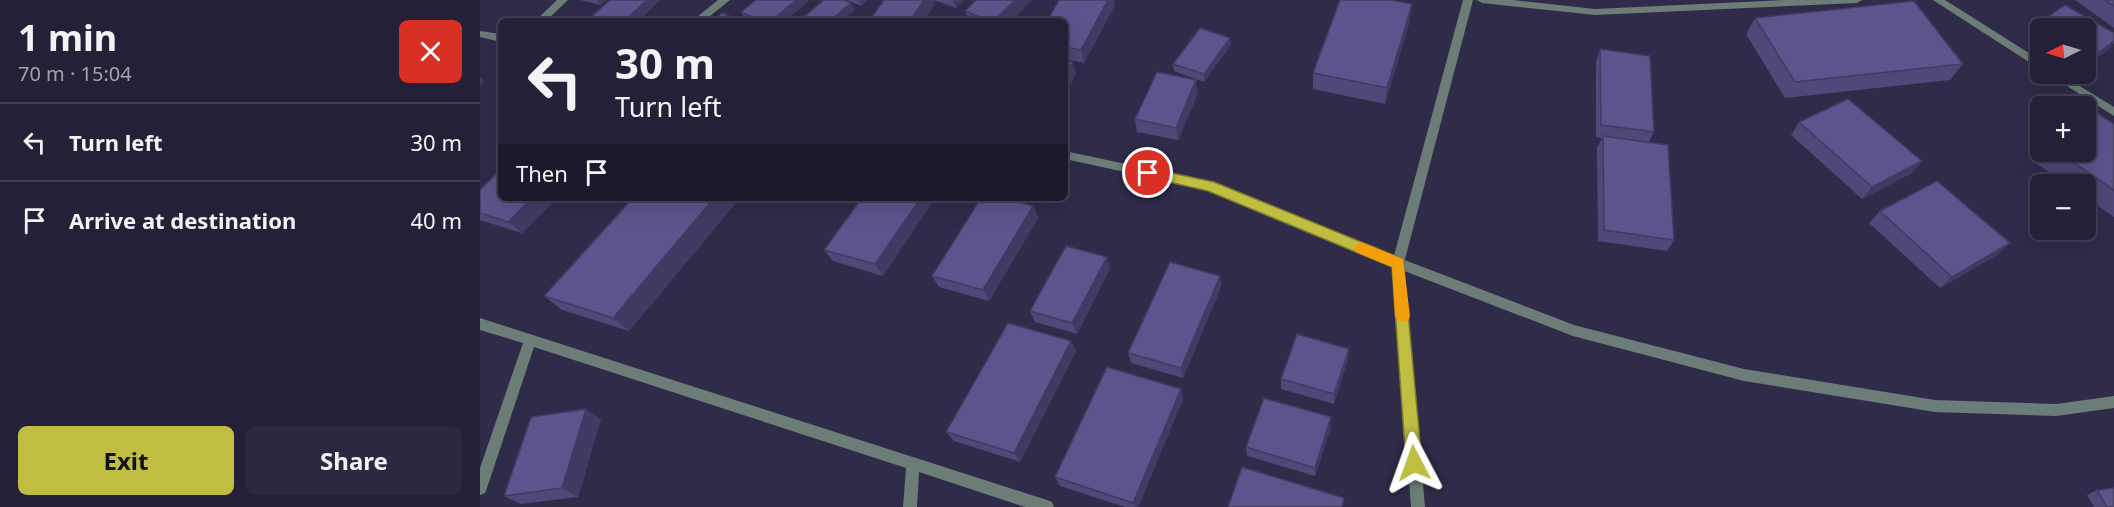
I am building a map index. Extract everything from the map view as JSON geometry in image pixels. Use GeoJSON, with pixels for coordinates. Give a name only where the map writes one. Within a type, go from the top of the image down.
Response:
{"type":"FeatureCollection","features":[{"type":"Feature","properties":{"kind":"street"},"geometry":{"type":"LineString","coordinates":[[543,18],[563,0]]}},
{"type":"Feature","properties":{"kind":"street"},"geometry":{"type":"LineString","coordinates":[[701,18],[725,0]]}},
{"type":"Feature","properties":{"kind":"street"},"geometry":{"type":"LineString","coordinates":[[1418,507],[1398,263],[1468,0]]}},
{"type":"Feature","properties":{"kind":"street"},"geometry":{"type":"LineString","coordinates":[[1482,0],[1595,12],[1857,0]]}},
{"type":"Feature","properties":{"kind":"street"},"geometry":{"type":"LineString","coordinates":[[1938,0],[2030,59]]}},
{"type":"Feature","properties":{"kind":"street"},"geometry":{"type":"LineString","coordinates":[[480,34],[498,37]]}},
{"type":"Feature","properties":{"kind":"street"},"geometry":{"type":"LineString","coordinates":[[2069,84],[2114,112]]}},
{"type":"Feature","properties":{"kind":"street"},"geometry":{"type":"LineString","coordinates":[[1068,156],[1210,186],[1398,263],[1573,330],[1744,375],[1935,405],[2056,410],[2114,402]]}},
{"type":"Feature","properties":{"kind":"street"},"geometry":{"type":"LineString","coordinates":[[480,324],[1047,507]]}},
{"type":"Feature","properties":{"kind":"street"},"geometry":{"type":"LineString","coordinates":[[480,488],[530,341]]}},
{"type":"Feature","properties":{"kind":"street"},"geometry":{"type":"LineString","coordinates":[[910,507],[912,465]]}},
{"type":"Feature","properties":{"kind":"building"},"geometry":{"type":"Polygon","coordinates":[[[610,0],[647,0],[627,18],[591,17],[610,0]]]}},
{"type":"Feature","properties":{"kind":"building"},"geometry":{"type":"Polygon","coordinates":[[[756,0],[796,0],[775,18],[754,18],[741,12],[756,0]]]}},
{"type":"Feature","properties":{"kind":"building"},"geometry":{"type":"Polygon","coordinates":[[[824,0],[844,0],[851,3],[834,18],[803,18],[824,0]]]}},
{"type":"Feature","properties":{"kind":"building"},"geometry":{"type":"Polygon","coordinates":[[[884,0],[924,0],[912,18],[871,18],[884,0]]]}},
{"type":"Feature","properties":{"kind":"building"},"geometry":{"type":"Polygon","coordinates":[[[976,0],[1015,0],[997,18],[982,18],[965,11],[976,0]]]}},
{"type":"Feature","properties":{"kind":"building"},"geometry":{"type":"Polygon","coordinates":[[[1059,0],[1108,0],[1081,50],[1068,48],[1068,18],[1049,18],[1059,0]]]}},
{"type":"Feature","properties":{"kind":"building"},"geometry":{"type":"Polygon","coordinates":[[[1340,0],[1391,0],[1412,4],[1387,88],[1313,73],[1340,0]]]}},
{"type":"Feature","properties":{"kind":"building"},"geometry":{"type":"Polygon","coordinates":[[[2105,0],[2114,0],[2114,6],[2105,0]]]}},
{"type":"Feature","properties":{"kind":"building"},"geometry":{"type":"Polygon","coordinates":[[[1914,1],[1963,64],[1795,82],[1755,18],[1914,1]]]}},
{"type":"Feature","properties":{"kind":"building"},"geometry":{"type":"Polygon","coordinates":[[[2065,5],[2088,18],[2046,18],[2065,5]]]}},
{"type":"Feature","properties":{"kind":"building"},"geometry":{"type":"Polygon","coordinates":[[[722,13],[734,18],[716,18],[722,13]]]}},
{"type":"Feature","properties":{"kind":"building"},"geometry":{"type":"Polygon","coordinates":[[[2096,23],[2114,33],[2114,41],[2100,52],[2096,50],[2096,23]]]}},
{"type":"Feature","properties":{"kind":"building"},"geometry":{"type":"Polygon","coordinates":[[[1200,28],[1230,38],[1204,74],[1173,64],[1200,28]]]}},
{"type":"Feature","properties":{"kind":"building"},"geometry":{"type":"Polygon","coordinates":[[[1600,49],[1650,56],[1654,132],[1601,125],[1600,49]]]}},
{"type":"Feature","properties":{"kind":"building"},"geometry":{"type":"Polygon","coordinates":[[[1068,61],[1073,62],[1068,71],[1068,61]]]}},
{"type":"Feature","properties":{"kind":"building"},"geometry":{"type":"Polygon","coordinates":[[[1157,72],[1196,80],[1176,128],[1135,119],[1157,72]]]}},
{"type":"Feature","properties":{"kind":"building"},"geometry":{"type":"Polygon","coordinates":[[[1848,99],[1922,161],[1872,187],[1799,122],[1848,99]]]}},
{"type":"Feature","properties":{"kind":"building"},"geometry":{"type":"Polygon","coordinates":[[[2096,113],[2114,124],[2114,190],[2096,178],[2096,174],[2090,174],[2073,162],[2096,162],[2096,113]]]}},
{"type":"Feature","properties":{"kind":"building"},"geometry":{"type":"Polygon","coordinates":[[[1603,136],[1668,145],[1674,240],[1604,230],[1603,136]]]}},
{"type":"Feature","properties":{"kind":"building"},"geometry":{"type":"Polygon","coordinates":[[[498,172],[498,201],[529,201],[508,222],[480,213],[480,190],[498,172]]]}},
{"type":"Feature","properties":{"kind":"building"},"geometry":{"type":"Polygon","coordinates":[[[1937,181],[2010,243],[1952,277],[1880,211],[1937,181]]]}},
{"type":"Feature","properties":{"kind":"building"},"geometry":{"type":"Polygon","coordinates":[[[630,201],[711,201],[613,318],[544,296],[630,201]]]}},
{"type":"Feature","properties":{"kind":"building"},"geometry":{"type":"Polygon","coordinates":[[[860,201],[919,201],[875,264],[824,250],[860,201]]]}},
{"type":"Feature","properties":{"kind":"building"},"geometry":{"type":"Polygon","coordinates":[[[979,201],[1016,201],[1033,206],[983,290],[932,276],[979,201]]]}},
{"type":"Feature","properties":{"kind":"building"},"geometry":{"type":"Polygon","coordinates":[[[1066,246],[1107,257],[1072,323],[1030,311],[1066,246]]]}},
{"type":"Feature","properties":{"kind":"building"},"geometry":{"type":"Polygon","coordinates":[[[1170,262],[1220,276],[1181,368],[1128,353],[1170,262]]]}},
{"type":"Feature","properties":{"kind":"building"},"geometry":{"type":"Polygon","coordinates":[[[1008,323],[1071,341],[1014,453],[946,432],[1008,323]]]}},
{"type":"Feature","properties":{"kind":"building"},"geometry":{"type":"Polygon","coordinates":[[[1297,334],[1349,349],[1334,394],[1281,379],[1297,334]]]}},
{"type":"Feature","properties":{"kind":"building"},"geometry":{"type":"Polygon","coordinates":[[[1107,367],[1181,389],[1133,503],[1055,477],[1107,367]]]}},
{"type":"Feature","properties":{"kind":"building"},"geometry":{"type":"Polygon","coordinates":[[[1264,398],[1331,417],[1315,468],[1246,447],[1264,398]]]}},
{"type":"Feature","properties":{"kind":"building"},"geometry":{"type":"Polygon","coordinates":[[[586,409],[562,488],[504,496],[531,417],[586,409]]]}},
{"type":"Feature","properties":{"kind":"building"},"geometry":{"type":"Polygon","coordinates":[[[1242,467],[1344,498],[1342,507],[1228,507],[1242,467]]]}},
{"type":"Feature","properties":{"kind":"building"},"geometry":{"type":"Polygon","coordinates":[[[2114,488],[2114,507],[2107,507],[2097,490],[2114,488]]]}},
{"type":"Feature","properties":{"kind":"slow traffic"},"geometry":{"type":"LineString","coordinates":[[1361,248],[1398,263],[1403,316]]}},
{"type":"Feature","properties":{"kind":"route"},"geometry":{"type":"LineString","coordinates":[[1148,173],[1210,186],[1398,263],[1414,463]]}}]}
